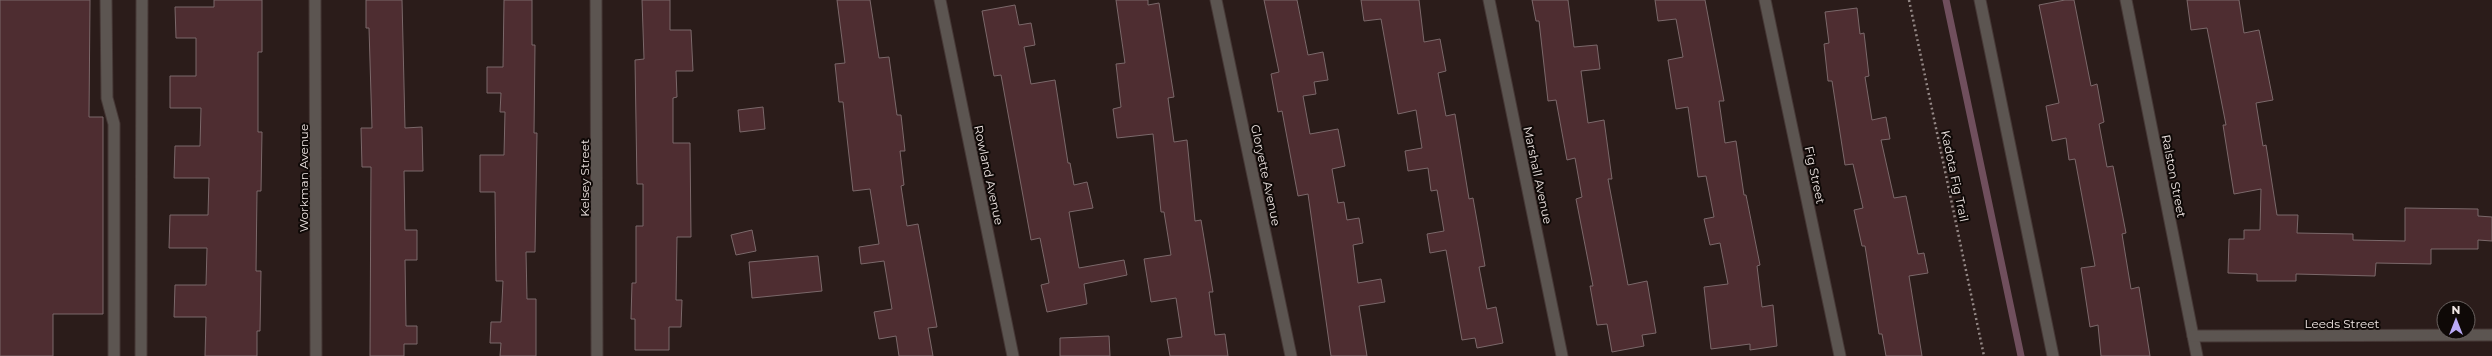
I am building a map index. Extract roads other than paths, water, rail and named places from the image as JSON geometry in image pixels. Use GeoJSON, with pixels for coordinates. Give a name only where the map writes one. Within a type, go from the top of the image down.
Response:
{"type":"FeatureCollection","features":[{"type":"Feature","properties":{"kind":"street"},"geometry":{"type":"LineString","coordinates":[[106,0],[107,98],[114,124],[114,356]]}},
{"type":"Feature","properties":{"kind":"street"},"geometry":{"type":"LineString","coordinates":[[141,356],[142,0]]}},
{"type":"Feature","properties":{"kind":"street","name":"Workman Avenue"},"geometry":{"type":"LineString","coordinates":[[315,0],[316,356]]}},
{"type":"Feature","properties":{"kind":"street","name":"Kelsey Street"},"geometry":{"type":"LineString","coordinates":[[596,0],[597,356]]}},
{"type":"Feature","properties":{"kind":"street","name":"Rowland Avenue"},"geometry":{"type":"LineString","coordinates":[[940,0],[1013,356]]}},
{"type":"Feature","properties":{"kind":"street","name":"Gloryette Avenue"},"geometry":{"type":"LineString","coordinates":[[1216,0],[1291,356]]}},
{"type":"Feature","properties":{"kind":"street","name":"Marshall Avenue"},"geometry":{"type":"LineString","coordinates":[[1488,0],[1562,356]]}},
{"type":"Feature","properties":{"kind":"street","name":"Fig Street"},"geometry":{"type":"LineString","coordinates":[[1765,0],[1840,356]]}},
{"type":"Feature","properties":{"kind":"street"},"geometry":{"type":"LineString","coordinates":[[1980,0],[2053,356]]}},
{"type":"Feature","properties":{"kind":"street","name":"Ralston Street"},"geometry":{"type":"LineString","coordinates":[[2126,0],[2197,356]]}},
{"type":"Feature","properties":{"kind":"street","name":"Leeds Street"},"geometry":{"type":"LineString","coordinates":[[2193,336],[2492,335]]}},
{"type":"Feature","properties":{"kind":"waterway"},"geometry":{"type":"LineString","coordinates":[[1946,0],[2021,356]]}}]}
